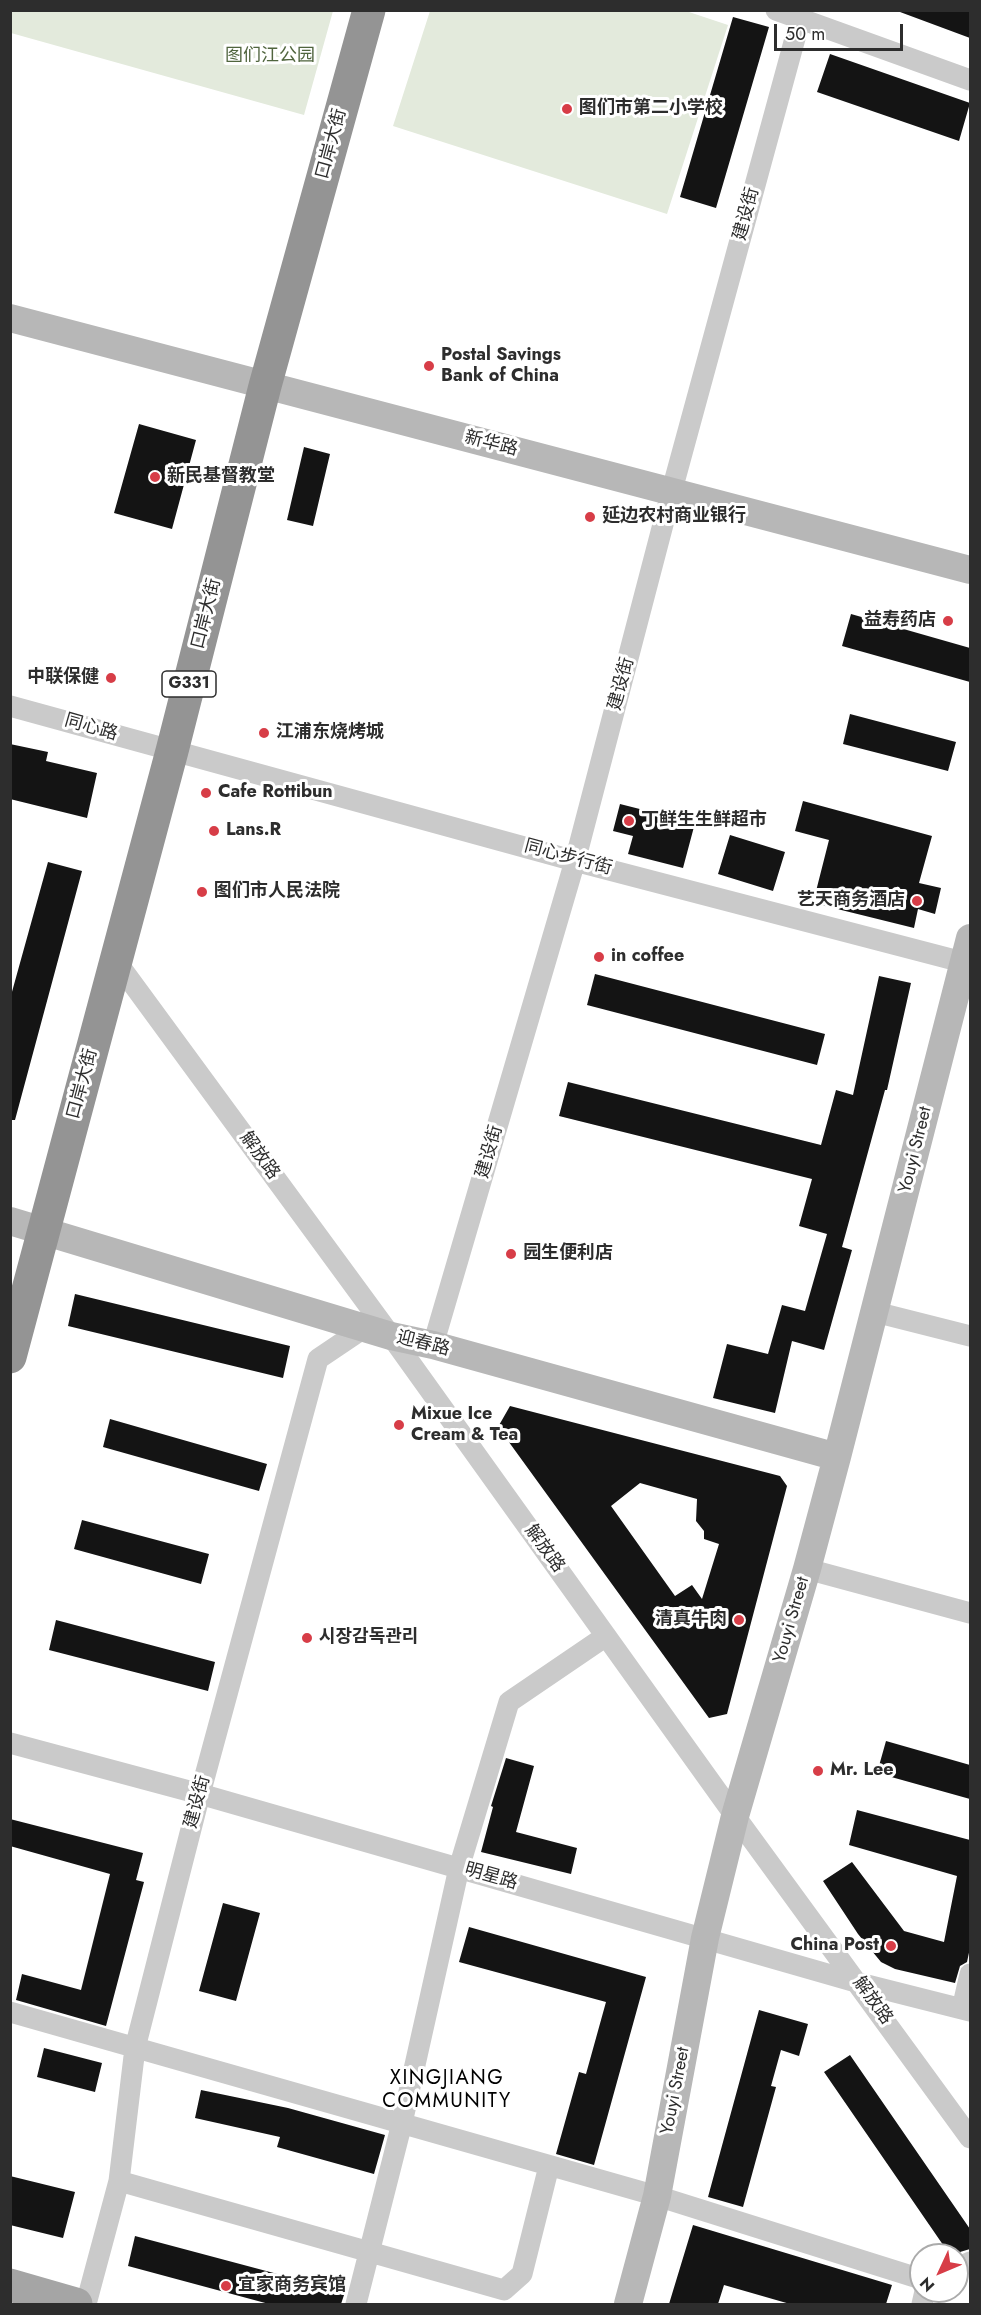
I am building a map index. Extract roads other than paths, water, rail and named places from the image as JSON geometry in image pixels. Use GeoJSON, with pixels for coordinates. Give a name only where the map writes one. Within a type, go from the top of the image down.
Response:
{"type":"FeatureCollection","features":[{"type":"Feature","properties":{"kind":"highway","name":"口岸大街"},"geometry":{"type":"LineString","coordinates":[[10,1357],[172,751],[266,386],[369,10]]}},
{"type":"Feature","properties":{"kind":"main road"},"geometry":{"type":"LineString","coordinates":[[10,2286],[76,2304]]}},
{"type":"Feature","properties":{"kind":"street"},"geometry":{"type":"LineString","coordinates":[[776,10],[970,80]]}},
{"type":"Feature","properties":{"kind":"street","name":"建设街"},"geometry":{"type":"LineString","coordinates":[[433,1345],[575,861],[672,490],[800,20]]}},
{"type":"Feature","properties":{"kind":"street","name":"新华路"},"geometry":{"type":"LineString","coordinates":[[10,318],[970,570]]}},
{"type":"Feature","properties":{"kind":"street","name":"同心路"},"geometry":{"type":"LineString","coordinates":[[10,706],[172,751]]}},
{"type":"Feature","properties":{"kind":"street","name":"同心步行街"},"geometry":{"type":"LineString","coordinates":[[172,751],[575,861],[968,955]]}},
{"type":"Feature","properties":{"kind":"street","name":"Youyi Street"},"geometry":{"type":"LineString","coordinates":[[628,2304],[657,2196],[705,1938],[735,1816],[807,1569],[968,955]]}},
{"type":"Feature","properties":{"kind":"street","name":"解放路"},"geometry":{"type":"LineString","coordinates":[[116,961],[378,1332],[606,1636],[970,2138]]}},
{"type":"Feature","properties":{"kind":"street","name":"迎春路"},"geometry":{"type":"LineString","coordinates":[[10,1221],[378,1332],[433,1345],[837,1457]]}},
{"type":"Feature","properties":{"kind":"street"},"geometry":{"type":"LineString","coordinates":[[875,1312],[970,1336]]}},
{"type":"Feature","properties":{"kind":"street","name":"建设街"},"geometry":{"type":"LineString","coordinates":[[86,2304],[119,2181],[135,2048],[200,1794],[318,1359],[378,1332]]}},
{"type":"Feature","properties":{"kind":"street"},"geometry":{"type":"LineString","coordinates":[[807,1569],[970,1613]]}},
{"type":"Feature","properties":{"kind":"street"},"geometry":{"type":"LineString","coordinates":[[356,2304],[402,2123],[459,1868],[509,1702],[606,1636]]}},
{"type":"Feature","properties":{"kind":"street","name":"明星路"},"geometry":{"type":"LineString","coordinates":[[10,1743],[200,1794],[859,1983],[966,2010]]}},
{"type":"Feature","properties":{"kind":"street"},"geometry":{"type":"LineString","coordinates":[[966,2010],[970,1974]]}},
{"type":"Feature","properties":{"kind":"street"},"geometry":{"type":"LineString","coordinates":[[10,2012],[657,2196],[909,2275]]}},
{"type":"Feature","properties":{"kind":"street"},"geometry":{"type":"LineString","coordinates":[[119,2181],[504,2290],[522,2274],[549,2166]]}},
{"type":"Feature","properties":{"kind":"place","name":"图们市第二小学校"},"geometry":{"type":"Point","coordinates":[567,109]}},
{"type":"Feature","properties":{"kind":"place","name":"Postal Savings Bank of China"},"geometry":{"type":"Point","coordinates":[429,366]}},
{"type":"Feature","properties":{"kind":"place","name":"新民基督教堂"},"geometry":{"type":"Point","coordinates":[155,477]}},
{"type":"Feature","properties":{"kind":"place","name":"延边农村商业银行"},"geometry":{"type":"Point","coordinates":[590,517]}},
{"type":"Feature","properties":{"kind":"place","name":"益寿药店"},"geometry":{"type":"Point","coordinates":[948,621]}},
{"type":"Feature","properties":{"kind":"place","name":"中联保健"},"geometry":{"type":"Point","coordinates":[111,678]}},
{"type":"Feature","properties":{"kind":"place","name":"江浦东烧烤城"},"geometry":{"type":"Point","coordinates":[264,733]}},
{"type":"Feature","properties":{"kind":"place","name":"Cafe Rottibun"},"geometry":{"type":"Point","coordinates":[206,793]}},
{"type":"Feature","properties":{"kind":"place","name":"丁鲜生生鲜超市"},"geometry":{"type":"Point","coordinates":[629,821]}},
{"type":"Feature","properties":{"kind":"place","name":"Lans.R"},"geometry":{"type":"Point","coordinates":[214,831]}},
{"type":"Feature","properties":{"kind":"place","name":"图们市人民法院"},"geometry":{"type":"Point","coordinates":[202,892]}},
{"type":"Feature","properties":{"kind":"place","name":"艺天商务酒店"},"geometry":{"type":"Point","coordinates":[917,901]}},
{"type":"Feature","properties":{"kind":"place","name":"in coffee"},"geometry":{"type":"Point","coordinates":[599,957]}},
{"type":"Feature","properties":{"kind":"place","name":"园生便利店"},"geometry":{"type":"Point","coordinates":[511,1254]}},
{"type":"Feature","properties":{"kind":"place","name":"Mixue Ice Cream & Tea"},"geometry":{"type":"Point","coordinates":[399,1425]}},
{"type":"Feature","properties":{"kind":"place","name":"清真牛肉"},"geometry":{"type":"Point","coordinates":[739,1620]}},
{"type":"Feature","properties":{"kind":"place","name":"시장감독관리"},"geometry":{"type":"Point","coordinates":[307,1638]}},
{"type":"Feature","properties":{"kind":"place","name":"Mr. Lee"},"geometry":{"type":"Point","coordinates":[818,1771]}},
{"type":"Feature","properties":{"kind":"place","name":"China Post"},"geometry":{"type":"Point","coordinates":[891,1946]}},
{"type":"Feature","properties":{"kind":"place","name":"宜家商务宾馆"},"geometry":{"type":"Point","coordinates":[226,2286]}},
{"type":"Feature","properties":{"kind":"district","name":"XINGJIANG COMMUNITY"},"geometry":{"type":"Point","coordinates":[447,2090]}},
{"type":"Feature","properties":{"kind":"park label","name":"图们江公园"},"geometry":{"type":"Point","coordinates":[270,57]}}]}
